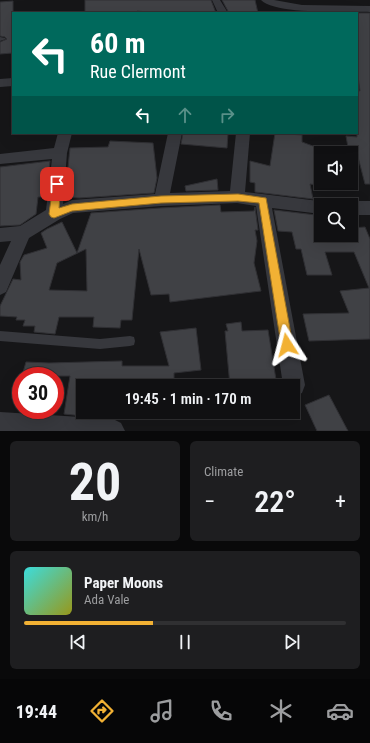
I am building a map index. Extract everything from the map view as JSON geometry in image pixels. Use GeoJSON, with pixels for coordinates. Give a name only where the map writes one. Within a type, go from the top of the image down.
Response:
{"type":"FeatureCollection","features":[{"type":"Feature","properties":{"kind":"street"},"geometry":{"type":"LineString","coordinates":[[216,0],[222,12]]}},
{"type":"Feature","properties":{"kind":"street"},"geometry":{"type":"LineString","coordinates":[[265,0],[279,5],[322,4],[370,9]]}},
{"type":"Feature","properties":{"kind":"street"},"geometry":{"type":"LineString","coordinates":[[0,83],[12,82]]}},
{"type":"Feature","properties":{"kind":"street"},"geometry":{"type":"LineString","coordinates":[[54,214],[60,153],[65,134]]}},
{"type":"Feature","properties":{"kind":"street"},"geometry":{"type":"LineString","coordinates":[[161,200],[175,134]]}},
{"type":"Feature","properties":{"kind":"street"},"geometry":{"type":"LineString","coordinates":[[238,197],[240,154],[243,134]]}},
{"type":"Feature","properties":{"kind":"street"},"geometry":{"type":"LineString","coordinates":[[0,159],[60,153]]}},
{"type":"Feature","properties":{"kind":"street"},"geometry":{"type":"LineString","coordinates":[[0,235],[23,233],[54,214],[72,207],[161,200],[238,197],[314,206]]}},
{"type":"Feature","properties":{"kind":"street"},"geometry":{"type":"LineString","coordinates":[[263,200],[293,379]]}},
{"type":"Feature","properties":{"kind":"street"},"geometry":{"type":"LineString","coordinates":[[358,208],[370,208]]}},
{"type":"Feature","properties":{"kind":"street"},"geometry":{"type":"LineString","coordinates":[[0,286],[23,233]]}},
{"type":"Feature","properties":{"kind":"street"},"geometry":{"type":"LineString","coordinates":[[0,423],[113,431]]}},
{"type":"Feature","properties":{"kind":"lane"},"geometry":{"type":"LineString","coordinates":[[0,336],[100,344],[130,342]]}},
{"type":"Feature","properties":{"kind":"building"},"geometry":{"type":"Polygon","coordinates":[[[85,0],[211,0],[216,12],[137,11],[85,12],[85,0]]]}},
{"type":"Feature","properties":{"kind":"building"},"geometry":{"type":"Polygon","coordinates":[[[222,0],[255,0],[258,12],[228,12],[222,0]]]}},
{"type":"Feature","properties":{"kind":"building"},"geometry":{"type":"Polygon","coordinates":[[[13,1],[12,53],[0,54],[0,42],[7,39],[0,36],[0,2],[13,1]]]}},
{"type":"Feature","properties":{"kind":"building"},"geometry":{"type":"Polygon","coordinates":[[[358,13],[370,13],[370,184],[365,184],[358,157],[358,146],[348,146],[346,136],[357,137],[358,134],[358,90],[360,91],[358,76],[358,13]]]}},
{"type":"Feature","properties":{"kind":"building"},"geometry":{"type":"Polygon","coordinates":[[[183,134],[228,134],[227,148],[181,144],[183,134]]]}},
{"type":"Feature","properties":{"kind":"building"},"geometry":{"type":"Polygon","coordinates":[[[275,134],[302,135],[302,142],[314,146],[314,185],[310,184],[313,199],[255,192],[255,183],[250,182],[250,161],[270,166],[275,134]]]}},
{"type":"Feature","properties":{"kind":"building"},"geometry":{"type":"Polygon","coordinates":[[[110,141],[153,143],[157,178],[154,193],[79,198],[65,197],[70,148],[108,147],[110,141]]]}},
{"type":"Feature","properties":{"kind":"building"},"geometry":{"type":"Polygon","coordinates":[[[50,161],[46,197],[38,197],[36,214],[20,225],[0,226],[0,167],[50,161]]]}},
{"type":"Feature","properties":{"kind":"building"},"geometry":{"type":"Polygon","coordinates":[[[217,179],[218,190],[186,191],[185,186],[217,179]]]}},
{"type":"Feature","properties":{"kind":"building"},"geometry":{"type":"Polygon","coordinates":[[[220,205],[221,212],[254,211],[255,207],[258,230],[255,230],[257,241],[254,263],[261,291],[170,302],[169,294],[151,295],[139,249],[132,320],[121,320],[120,328],[93,327],[94,317],[59,317],[55,334],[34,332],[35,326],[23,326],[25,320],[16,320],[17,317],[0,316],[0,306],[13,279],[21,280],[20,262],[24,255],[47,248],[41,233],[62,222],[77,253],[91,213],[220,205]],[[86,249],[57,263],[49,290],[87,291],[86,249]]]}},
{"type":"Feature","properties":{"kind":"building"},"geometry":{"type":"Polygon","coordinates":[[[274,210],[314,215],[314,242],[358,242],[358,228],[365,227],[370,239],[370,339],[309,341],[303,314],[349,313],[340,291],[369,288],[354,252],[325,252],[332,275],[307,275],[301,249],[296,249],[292,232],[278,231],[274,210]]]}},
{"type":"Feature","properties":{"kind":"building"},"geometry":{"type":"Polygon","coordinates":[[[241,322],[242,331],[268,330],[276,379],[229,379],[225,331],[228,331],[226,324],[241,322]]]}},
{"type":"Feature","properties":{"kind":"building"},"geometry":{"type":"Polygon","coordinates":[[[196,328],[201,370],[174,373],[174,379],[76,379],[76,415],[64,414],[70,376],[64,376],[64,367],[25,367],[26,362],[49,363],[122,361],[122,366],[169,366],[160,332],[196,328]]]}},
{"type":"Feature","properties":{"kind":"building"},"geometry":{"type":"Polygon","coordinates":[[[329,395],[348,431],[317,431],[305,405],[329,395]]]}},
{"type":"Feature","properties":{"kind":"route"},"geometry":{"type":"LineString","coordinates":[[57,184],[54,214],[72,207],[161,200],[238,197],[263,200],[287,345]]}}]}
